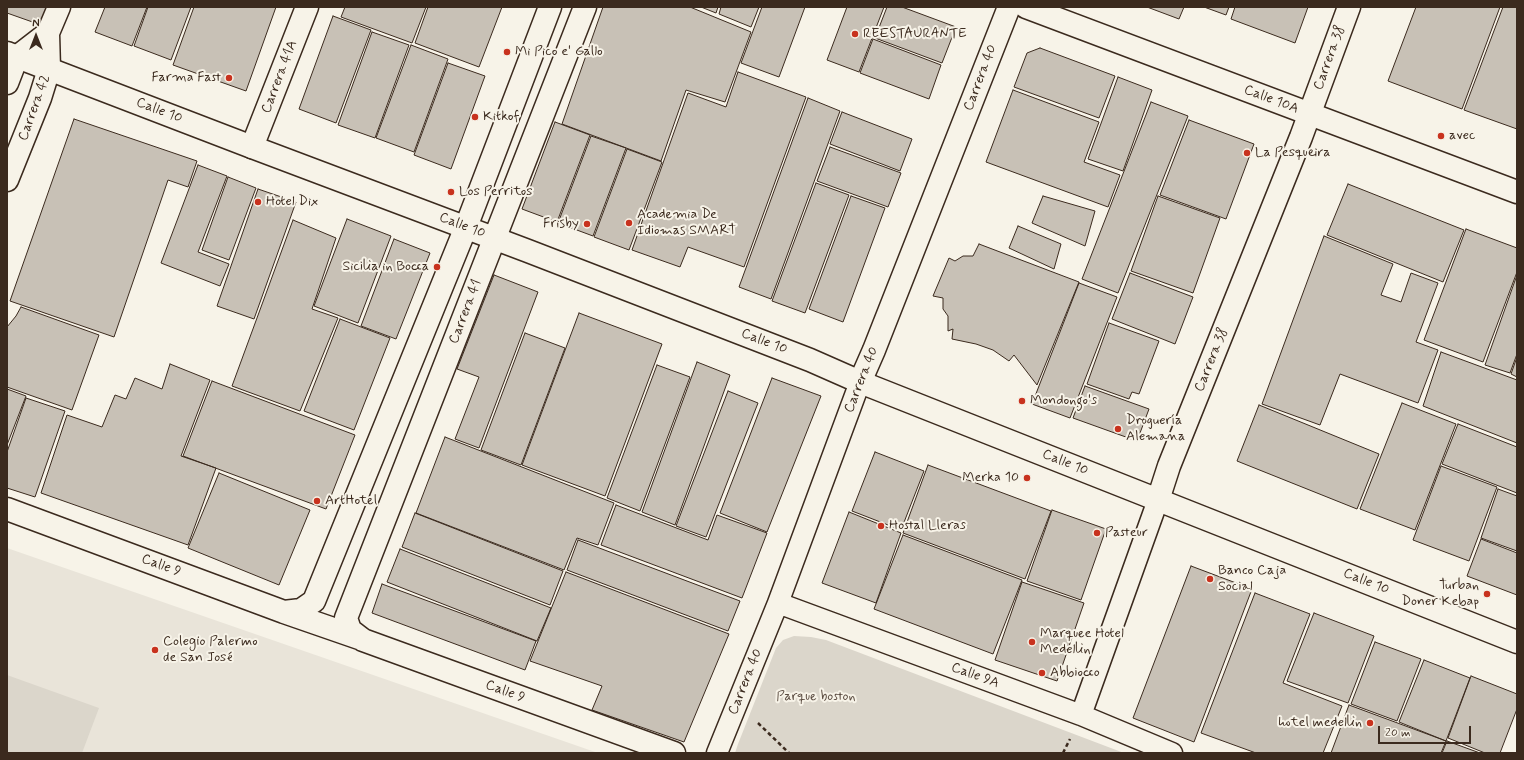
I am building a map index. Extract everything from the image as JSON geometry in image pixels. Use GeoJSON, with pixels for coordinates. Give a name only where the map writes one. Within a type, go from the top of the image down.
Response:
{"type":"FeatureCollection","features":[{"type":"Feature","properties":{"kind":"street","name":"Carrera 42"},"geometry":{"type":"LineString","coordinates":[[7,180],[40,98],[49,69],[48,33],[59,7]]}},
{"type":"Feature","properties":{"kind":"street","name":"Carrera 41A"},"geometry":{"type":"LineString","coordinates":[[252,147],[308,7]]}},
{"type":"Feature","properties":{"kind":"street"},"geometry":{"type":"LineString","coordinates":[[284,612],[301,610],[314,601],[466,227],[550,7]]}},
{"type":"Feature","properties":{"kind":"street","name":"Carrera 41"},"geometry":{"type":"LineString","coordinates":[[346,618],[585,7]]}},
{"type":"Feature","properties":{"kind":"street","name":"Carrera 40"},"geometry":{"type":"LineString","coordinates":[[717,753],[778,603],[860,382],[874,350],[1008,7]]}},
{"type":"Feature","properties":{"kind":"street","name":"Calle 10A"},"geometry":{"type":"LineString","coordinates":[[1026,7],[1517,192]]}},
{"type":"Feature","properties":{"kind":"street","name":"Carrera 38"},"geometry":{"type":"LineString","coordinates":[[1081,715],[1169,466],[1310,114],[1349,7]]}},
{"type":"Feature","properties":{"kind":"street","name":"Carrera 42"},"geometry":{"type":"LineString","coordinates":[[12,55],[48,33]]}},
{"type":"Feature","properties":{"kind":"street","name":"Calle 10"},"geometry":{"type":"LineString","coordinates":[[12,55],[495,238],[810,360],[860,382],[1517,642]]}},
{"type":"Feature","properties":{"kind":"street"},"geometry":{"type":"LineString","coordinates":[[7,82],[12,55]]}},
{"type":"Feature","properties":{"kind":"street","name":"Calle 9"},"geometry":{"type":"LineString","coordinates":[[7,509],[284,612],[674,753]]}},
{"type":"Feature","properties":{"kind":"street","name":"Calle 9A"},"geometry":{"type":"LineString","coordinates":[[778,603],[1081,715],[1172,753]]}},
{"type":"Feature","properties":{"kind":"street","name":"Calle 9"},"geometry":{"type":"LineString","coordinates":[[346,618],[350,630],[363,640]]}},
{"type":"Feature","properties":{"kind":"path"},"geometry":{"type":"LineString","coordinates":[[757,722],[789,753]]}},
{"type":"Feature","properties":{"kind":"shaded area","name":"Colegio Palermo de San José"},"geometry":{"type":"Polygon","coordinates":[[[7,548],[598,753],[7,753],[7,548]]]}},
{"type":"Feature","properties":{"kind":"green space","name":"Parque boston"},"geometry":{"type":"Polygon","coordinates":[[[794,636],[826,640],[1124,753],[735,753],[776,648],[783,640],[794,636]]]}},
{"type":"Feature","properties":{"kind":"green space"},"geometry":{"type":"Polygon","coordinates":[[[7,675],[99,708],[82,753],[7,753],[7,675]]]}},
{"type":"Feature","properties":{"kind":"building"},"geometry":{"type":"Polygon","coordinates":[[[7,7],[47,7],[41,25],[7,13],[7,7]]]}},
{"type":"Feature","properties":{"kind":"building"},"geometry":{"type":"Polygon","coordinates":[[[105,7],[147,7],[132,46],[95,32],[105,7]]]}},
{"type":"Feature","properties":{"kind":"building"},"geometry":{"type":"Polygon","coordinates":[[[148,7],[191,7],[171,60],[134,46],[148,7]]]}},
{"type":"Feature","properties":{"kind":"building"},"geometry":{"type":"Polygon","coordinates":[[[194,7],[276,7],[246,91],[173,65],[194,7]]]}},
{"type":"Feature","properties":{"kind":"building"},"geometry":{"type":"Polygon","coordinates":[[[345,7],[426,7],[412,43],[341,17],[345,7]]]}},
{"type":"Feature","properties":{"kind":"building"},"geometry":{"type":"Polygon","coordinates":[[[428,7],[502,7],[479,67],[415,43],[428,7]]]}},
{"type":"Feature","properties":{"kind":"building"},"geometry":{"type":"Polygon","coordinates":[[[603,7],[690,7],[751,32],[725,102],[686,90],[661,161],[562,124],[603,7]]]}},
{"type":"Feature","properties":{"kind":"building"},"geometry":{"type":"Polygon","coordinates":[[[701,7],[718,7],[716,13],[701,7]]]}},
{"type":"Feature","properties":{"kind":"building"},"geometry":{"type":"Polygon","coordinates":[[[721,7],[759,7],[751,27],[719,14],[721,7]]]}},
{"type":"Feature","properties":{"kind":"building"},"geometry":{"type":"Polygon","coordinates":[[[762,7],[805,7],[779,77],[741,63],[762,7]]]}},
{"type":"Feature","properties":{"kind":"building","name":"REESTAURANTE"},"geometry":{"type":"Polygon","coordinates":[[[847,7],[884,7],[859,72],[827,60],[847,7]]]}},
{"type":"Feature","properties":{"kind":"building"},"geometry":{"type":"Polygon","coordinates":[[[887,7],[902,7],[956,27],[942,63],[875,38],[887,7]]]}},
{"type":"Feature","properties":{"kind":"building"},"geometry":{"type":"Polygon","coordinates":[[[1147,7],[1184,7],[1179,19],[1147,7]]]}},
{"type":"Feature","properties":{"kind":"building"},"geometry":{"type":"Polygon","coordinates":[[[1204,7],[1229,7],[1226,15],[1204,7]]]}},
{"type":"Feature","properties":{"kind":"building"},"geometry":{"type":"Polygon","coordinates":[[[1235,7],[1308,7],[1295,43],[1231,19],[1235,7]]]}},
{"type":"Feature","properties":{"kind":"building"},"geometry":{"type":"Polygon","coordinates":[[[1416,7],[1500,7],[1462,109],[1388,81],[1416,7]]]}},
{"type":"Feature","properties":{"kind":"building"},"geometry":{"type":"Polygon","coordinates":[[[1503,7],[1517,7],[1517,129],[1464,110],[1503,7]]]}},
{"type":"Feature","properties":{"kind":"building"},"geometry":{"type":"Polygon","coordinates":[[[333,16],[371,30],[336,123],[299,109],[333,16]]]}},
{"type":"Feature","properties":{"kind":"building"},"geometry":{"type":"Polygon","coordinates":[[[372,32],[409,45],[375,138],[338,125],[372,32]]]}},
{"type":"Feature","properties":{"kind":"building"},"geometry":{"type":"Polygon","coordinates":[[[873,39],[941,65],[929,99],[860,73],[873,39]]]}},
{"type":"Feature","properties":{"kind":"building"},"geometry":{"type":"Polygon","coordinates":[[[411,45],[448,59],[414,152],[376,138],[411,45]]]}},
{"type":"Feature","properties":{"kind":"building"},"geometry":{"type":"Polygon","coordinates":[[[1040,48],[1115,76],[1099,118],[1014,87],[1027,53],[1040,48]]]}},
{"type":"Feature","properties":{"kind":"building"},"geometry":{"type":"Polygon","coordinates":[[[448,63],[485,76],[451,169],[414,155],[448,63]]]}},
{"type":"Feature","properties":{"kind":"building"},"geometry":{"type":"Polygon","coordinates":[[[738,72],[806,97],[744,267],[688,247],[680,267],[632,250],[688,93],[726,107],[738,72]]]}},
{"type":"Feature","properties":{"kind":"building"},"geometry":{"type":"Polygon","coordinates":[[[1118,77],[1152,90],[1123,171],[1088,159],[1118,77]]]}},
{"type":"Feature","properties":{"kind":"building"},"geometry":{"type":"Polygon","coordinates":[[[1013,90],[1099,122],[1084,162],[1120,175],[1108,207],[986,162],[1013,90]]]}},
{"type":"Feature","properties":{"kind":"building"},"geometry":{"type":"Polygon","coordinates":[[[808,98],[840,111],[771,299],[739,287],[808,98]]]}},
{"type":"Feature","properties":{"kind":"building"},"geometry":{"type":"Polygon","coordinates":[[[1151,102],[1188,116],[1118,293],[1082,279],[1151,102]]]}},
{"type":"Feature","properties":{"kind":"building"},"geometry":{"type":"Polygon","coordinates":[[[842,112],[912,139],[900,171],[830,144],[842,112]]]}},
{"type":"Feature","properties":{"kind":"building"},"geometry":{"type":"Polygon","coordinates":[[[74,119],[197,161],[188,187],[168,180],[114,337],[10,301],[74,119]]]}},
{"type":"Feature","properties":{"kind":"building"},"geometry":{"type":"Polygon","coordinates":[[[1189,120],[1254,144],[1226,219],[1160,195],[1189,120]]]}},
{"type":"Feature","properties":{"kind":"building"},"geometry":{"type":"Polygon","coordinates":[[[555,122],[590,135],[557,222],[522,209],[555,122]]]}},
{"type":"Feature","properties":{"kind":"building"},"geometry":{"type":"Polygon","coordinates":[[[591,136],[626,148],[593,236],[558,223],[591,136]]]}},
{"type":"Feature","properties":{"kind":"building"},"geometry":{"type":"Polygon","coordinates":[[[830,147],[901,173],[888,207],[817,181],[830,147]]]}},
{"type":"Feature","properties":{"kind":"building"},"geometry":{"type":"Polygon","coordinates":[[[627,149],[662,162],[629,250],[594,237],[627,149]]]}},
{"type":"Feature","properties":{"kind":"building"},"geometry":{"type":"Polygon","coordinates":[[[198,165],[227,176],[198,252],[229,264],[220,286],[161,263],[198,165]]]}},
{"type":"Feature","properties":{"kind":"building"},"geometry":{"type":"Polygon","coordinates":[[[228,177],[256,188],[229,260],[202,250],[228,177]]]}},
{"type":"Feature","properties":{"kind":"building"},"geometry":{"type":"Polygon","coordinates":[[[816,183],[849,195],[805,313],[772,301],[816,183]]]}},
{"type":"Feature","properties":{"kind":"building"},"geometry":{"type":"Polygon","coordinates":[[[1348,184],[1464,230],[1443,282],[1327,235],[1348,184]]]}},
{"type":"Feature","properties":{"kind":"building"},"geometry":{"type":"Polygon","coordinates":[[[258,189],[296,202],[254,319],[217,306],[258,189]]]}},
{"type":"Feature","properties":{"kind":"building"},"geometry":{"type":"Polygon","coordinates":[[[851,196],[885,208],[843,322],[809,309],[851,196]]]}},
{"type":"Feature","properties":{"kind":"building"},"geometry":{"type":"Polygon","coordinates":[[[1043,196],[1095,211],[1085,246],[1032,223],[1043,196]]]}},
{"type":"Feature","properties":{"kind":"building"},"geometry":{"type":"Polygon","coordinates":[[[1158,196],[1220,218],[1193,293],[1131,271],[1158,196]]]}},
{"type":"Feature","properties":{"kind":"building"},"geometry":{"type":"Polygon","coordinates":[[[347,219],[391,236],[358,323],[314,306],[347,219]]]}},
{"type":"Feature","properties":{"kind":"building"},"geometry":{"type":"Polygon","coordinates":[[[293,220],[336,238],[312,309],[338,318],[300,411],[232,386],[293,220]]]}},
{"type":"Feature","properties":{"kind":"building"},"geometry":{"type":"Polygon","coordinates":[[[1018,226],[1061,244],[1054,269],[1009,248],[1018,226]]]}},
{"type":"Feature","properties":{"kind":"building"},"geometry":{"type":"Polygon","coordinates":[[[1466,229],[1517,248],[1517,272],[1483,362],[1424,340],[1466,229]]]}},
{"type":"Feature","properties":{"kind":"building"},"geometry":{"type":"Polygon","coordinates":[[[1324,236],[1393,264],[1381,295],[1401,302],[1411,273],[1438,283],[1416,342],[1438,350],[1418,403],[1340,374],[1320,425],[1262,404],[1324,236]]]}},
{"type":"Feature","properties":{"kind":"building"},"geometry":{"type":"Polygon","coordinates":[[[394,239],[430,253],[396,339],[361,326],[394,239]]]}},
{"type":"Feature","properties":{"kind":"building"},"geometry":{"type":"Polygon","coordinates":[[[979,244],[1079,282],[1037,385],[1014,355],[1009,361],[993,350],[976,344],[952,339],[953,329],[948,331],[948,316],[943,309],[943,298],[933,296],[949,258],[955,261],[963,256],[973,256],[979,244]]]}},
{"type":"Feature","properties":{"kind":"building"},"geometry":{"type":"Polygon","coordinates":[[[1130,273],[1193,297],[1175,344],[1112,319],[1130,273]]]}},
{"type":"Feature","properties":{"kind":"building"},"geometry":{"type":"Polygon","coordinates":[[[494,275],[538,292],[479,448],[455,439],[479,377],[457,369],[494,275]]]}},
{"type":"Feature","properties":{"kind":"building"},"geometry":{"type":"Polygon","coordinates":[[[1517,275],[1517,354],[1510,373],[1485,365],[1517,275]]]}},
{"type":"Feature","properties":{"kind":"building"},"geometry":{"type":"Polygon","coordinates":[[[1079,283],[1117,297],[1070,418],[1032,404],[1079,283]]]}},
{"type":"Feature","properties":{"kind":"building"},"geometry":{"type":"Polygon","coordinates":[[[21,307],[99,335],[72,410],[7,387],[7,327],[21,307]]]}},
{"type":"Feature","properties":{"kind":"building"},"geometry":{"type":"Polygon","coordinates":[[[579,313],[662,344],[605,496],[522,465],[579,313]]]}},
{"type":"Feature","properties":{"kind":"building"},"geometry":{"type":"Polygon","coordinates":[[[340,319],[390,338],[354,430],[304,411],[340,319]]]}},
{"type":"Feature","properties":{"kind":"building"},"geometry":{"type":"Polygon","coordinates":[[[1109,323],[1159,341],[1139,394],[1132,392],[1129,399],[1087,384],[1109,323]]]}},
{"type":"Feature","properties":{"kind":"building"},"geometry":{"type":"Polygon","coordinates":[[[525,333],[565,348],[521,465],[481,450],[525,333]]]}},
{"type":"Feature","properties":{"kind":"building"},"geometry":{"type":"Polygon","coordinates":[[[1441,352],[1517,380],[1517,443],[1423,406],[1441,352]]]}},
{"type":"Feature","properties":{"kind":"building"},"geometry":{"type":"Polygon","coordinates":[[[1517,357],[1517,377],[1511,374],[1517,357]]]}},
{"type":"Feature","properties":{"kind":"building"},"geometry":{"type":"Polygon","coordinates":[[[697,362],[730,375],[675,525],[642,512],[697,362]]]}},
{"type":"Feature","properties":{"kind":"building"},"geometry":{"type":"Polygon","coordinates":[[[170,364],[210,380],[181,456],[216,468],[188,545],[41,493],[67,415],[102,427],[115,395],[126,399],[135,378],[162,389],[170,364]]]}},
{"type":"Feature","properties":{"kind":"building"},"geometry":{"type":"Polygon","coordinates":[[[657,365],[690,377],[640,511],[607,498],[657,365]]]}},
{"type":"Feature","properties":{"kind":"building"},"geometry":{"type":"Polygon","coordinates":[[[772,378],[821,396],[767,532],[720,513],[772,378]]]}},
{"type":"Feature","properties":{"kind":"building"},"geometry":{"type":"Polygon","coordinates":[[[212,381],[355,435],[326,509],[183,456],[212,381]]]}},
{"type":"Feature","properties":{"kind":"building"},"geometry":{"type":"Polygon","coordinates":[[[1085,386],[1149,409],[1137,441],[1073,418],[1085,386]]]}},
{"type":"Feature","properties":{"kind":"building"},"geometry":{"type":"Polygon","coordinates":[[[7,389],[26,396],[7,445],[7,389]]]}},
{"type":"Feature","properties":{"kind":"building"},"geometry":{"type":"Polygon","coordinates":[[[728,391],[758,403],[706,537],[676,526],[728,391]]]}},
{"type":"Feature","properties":{"kind":"building"},"geometry":{"type":"Polygon","coordinates":[[[26,398],[65,411],[35,497],[7,488],[7,452],[26,398]]]}},
{"type":"Feature","properties":{"kind":"building"},"geometry":{"type":"Polygon","coordinates":[[[1402,403],[1456,424],[1415,530],[1360,509],[1402,403]]]}},
{"type":"Feature","properties":{"kind":"building"},"geometry":{"type":"Polygon","coordinates":[[[1259,405],[1379,454],[1357,509],[1237,461],[1259,405]]]}},
{"type":"Feature","properties":{"kind":"building"},"geometry":{"type":"Polygon","coordinates":[[[1458,424],[1517,447],[1517,493],[1442,464],[1458,424]]]}},
{"type":"Feature","properties":{"kind":"building"},"geometry":{"type":"Polygon","coordinates":[[[445,437],[614,503],[598,545],[577,538],[564,570],[416,513],[445,437]]]}},
{"type":"Feature","properties":{"kind":"building"},"geometry":{"type":"Polygon","coordinates":[[[875,452],[924,471],[901,530],[852,511],[875,452]]]}},
{"type":"Feature","properties":{"kind":"building"},"geometry":{"type":"Polygon","coordinates":[[[928,465],[1051,511],[1025,579],[903,533],[928,465]]]}},
{"type":"Feature","properties":{"kind":"building"},"geometry":{"type":"Polygon","coordinates":[[[1441,466],[1497,487],[1469,561],[1413,540],[1441,466]]]}},
{"type":"Feature","properties":{"kind":"building"},"geometry":{"type":"Polygon","coordinates":[[[219,473],[310,510],[279,585],[188,548],[219,473]]]}},
{"type":"Feature","properties":{"kind":"building"},"geometry":{"type":"Polygon","coordinates":[[[1498,489],[1517,496],[1517,551],[1481,538],[1498,489]]]}},
{"type":"Feature","properties":{"kind":"building"},"geometry":{"type":"Polygon","coordinates":[[[616,505],[708,540],[717,515],[767,533],[742,598],[601,545],[616,505]]]}},
{"type":"Feature","properties":{"kind":"building"},"geometry":{"type":"Polygon","coordinates":[[[1052,510],[1106,529],[1081,600],[1027,581],[1052,510]]]}},
{"type":"Feature","properties":{"kind":"building"},"geometry":{"type":"Polygon","coordinates":[[[849,512],[901,533],[876,603],[822,583],[849,512]]]}},
{"type":"Feature","properties":{"kind":"building"},"geometry":{"type":"Polygon","coordinates":[[[415,513],[563,571],[550,605],[402,547],[415,513]]]}},
{"type":"Feature","properties":{"kind":"building"},"geometry":{"type":"Polygon","coordinates":[[[903,535],[1022,580],[993,654],[874,609],[903,535]]]}},
{"type":"Feature","properties":{"kind":"building"},"geometry":{"type":"Polygon","coordinates":[[[1481,539],[1517,553],[1517,595],[1467,576],[1481,539]]]}},
{"type":"Feature","properties":{"kind":"building"},"geometry":{"type":"Polygon","coordinates":[[[578,540],[740,601],[728,631],[567,570],[578,540]]]}},
{"type":"Feature","properties":{"kind":"building"},"geometry":{"type":"Polygon","coordinates":[[[400,549],[551,608],[537,641],[387,582],[400,549]]]}},
{"type":"Feature","properties":{"kind":"building"},"geometry":{"type":"Polygon","coordinates":[[[1191,566],[1252,589],[1194,742],[1133,718],[1191,566]]]}},
{"type":"Feature","properties":{"kind":"building"},"geometry":{"type":"Polygon","coordinates":[[[566,572],[729,634],[684,742],[592,710],[602,686],[530,661],[566,572]]]}},
{"type":"Feature","properties":{"kind":"building"},"geometry":{"type":"Polygon","coordinates":[[[1022,582],[1084,603],[1057,681],[995,660],[1022,582]]]}},
{"type":"Feature","properties":{"kind":"building"},"geometry":{"type":"Polygon","coordinates":[[[382,584],[536,641],[525,670],[372,613],[382,584]]]}},
{"type":"Feature","properties":{"kind":"building"},"geometry":{"type":"Polygon","coordinates":[[[1255,593],[1310,614],[1283,683],[1342,706],[1323,753],[1256,753],[1201,733],[1255,593]]]}},
{"type":"Feature","properties":{"kind":"building"},"geometry":{"type":"Polygon","coordinates":[[[1314,613],[1374,636],[1348,703],[1287,681],[1314,613]]]}},
{"type":"Feature","properties":{"kind":"building"},"geometry":{"type":"Polygon","coordinates":[[[1375,642],[1421,659],[1397,721],[1351,704],[1375,642]]]}},
{"type":"Feature","properties":{"kind":"building"},"geometry":{"type":"Polygon","coordinates":[[[1424,660],[1470,678],[1446,741],[1399,722],[1424,660]]]}},
{"type":"Feature","properties":{"kind":"building"},"geometry":{"type":"Polygon","coordinates":[[[1471,676],[1517,694],[1517,709],[1500,753],[1485,753],[1448,738],[1471,676]]]}},
{"type":"Feature","properties":{"kind":"building","name":"hotel medellin"},"geometry":{"type":"Polygon","coordinates":[[[1349,705],[1446,741],[1441,753],[1331,753],[1349,705]]]}},
{"type":"Feature","properties":{"kind":"building"},"geometry":{"type":"Polygon","coordinates":[[[1447,741],[1480,753],[1442,753],[1447,741]]]}},
{"type":"Feature","properties":{"kind":"place","name":"REESTAURANTE"},"geometry":{"type":"Point","coordinates":[855,34]}},
{"type":"Feature","properties":{"kind":"place","name":"Mi Pico e' Gallo"},"geometry":{"type":"Point","coordinates":[507,52]}},
{"type":"Feature","properties":{"kind":"place","name":"Farma Fast"},"geometry":{"type":"Point","coordinates":[229,78]}},
{"type":"Feature","properties":{"kind":"place","name":"Kitkof"},"geometry":{"type":"Point","coordinates":[475,117]}},
{"type":"Feature","properties":{"kind":"place","name":"avec"},"geometry":{"type":"Point","coordinates":[1441,136]}},
{"type":"Feature","properties":{"kind":"place","name":"La Pesqueira"},"geometry":{"type":"Point","coordinates":[1247,153]}},
{"type":"Feature","properties":{"kind":"place","name":"Los Perritos"},"geometry":{"type":"Point","coordinates":[451,192]}},
{"type":"Feature","properties":{"kind":"place","name":"Hotel Dix"},"geometry":{"type":"Point","coordinates":[258,202]}},
{"type":"Feature","properties":{"kind":"place","name":"Academia De Idiomas SMART"},"geometry":{"type":"Point","coordinates":[629,223]}},
{"type":"Feature","properties":{"kind":"place","name":"Frisby"},"geometry":{"type":"Point","coordinates":[587,224]}},
{"type":"Feature","properties":{"kind":"place","name":"Sicilia in Bocca"},"geometry":{"type":"Point","coordinates":[437,267]}},
{"type":"Feature","properties":{"kind":"place","name":"Mondongo's"},"geometry":{"type":"Point","coordinates":[1022,401]}},
{"type":"Feature","properties":{"kind":"place","name":"Droguería Alemana"},"geometry":{"type":"Point","coordinates":[1118,429]}},
{"type":"Feature","properties":{"kind":"place","name":"Merka 10"},"geometry":{"type":"Point","coordinates":[1027,478]}},
{"type":"Feature","properties":{"kind":"place","name":"ArtHotel"},"geometry":{"type":"Point","coordinates":[317,501]}},
{"type":"Feature","properties":{"kind":"place","name":"Hostal Lleras"},"geometry":{"type":"Point","coordinates":[881,526]}},
{"type":"Feature","properties":{"kind":"place","name":"Pasteur"},"geometry":{"type":"Point","coordinates":[1097,533]}},
{"type":"Feature","properties":{"kind":"place","name":"Banco Caja Social"},"geometry":{"type":"Point","coordinates":[1210,579]}},
{"type":"Feature","properties":{"kind":"place","name":"Turban Doner Kebap"},"geometry":{"type":"Point","coordinates":[1487,594]}},
{"type":"Feature","properties":{"kind":"place","name":"Marquee Hotel Medellin"},"geometry":{"type":"Point","coordinates":[1032,642]}},
{"type":"Feature","properties":{"kind":"place","name":"Colegio Palermo de San José"},"geometry":{"type":"Point","coordinates":[155,650]}},
{"type":"Feature","properties":{"kind":"place","name":"Abbiocco"},"geometry":{"type":"Point","coordinates":[1042,673]}},
{"type":"Feature","properties":{"kind":"place","name":"hotel medellin"},"geometry":{"type":"Point","coordinates":[1370,723]}}]}
